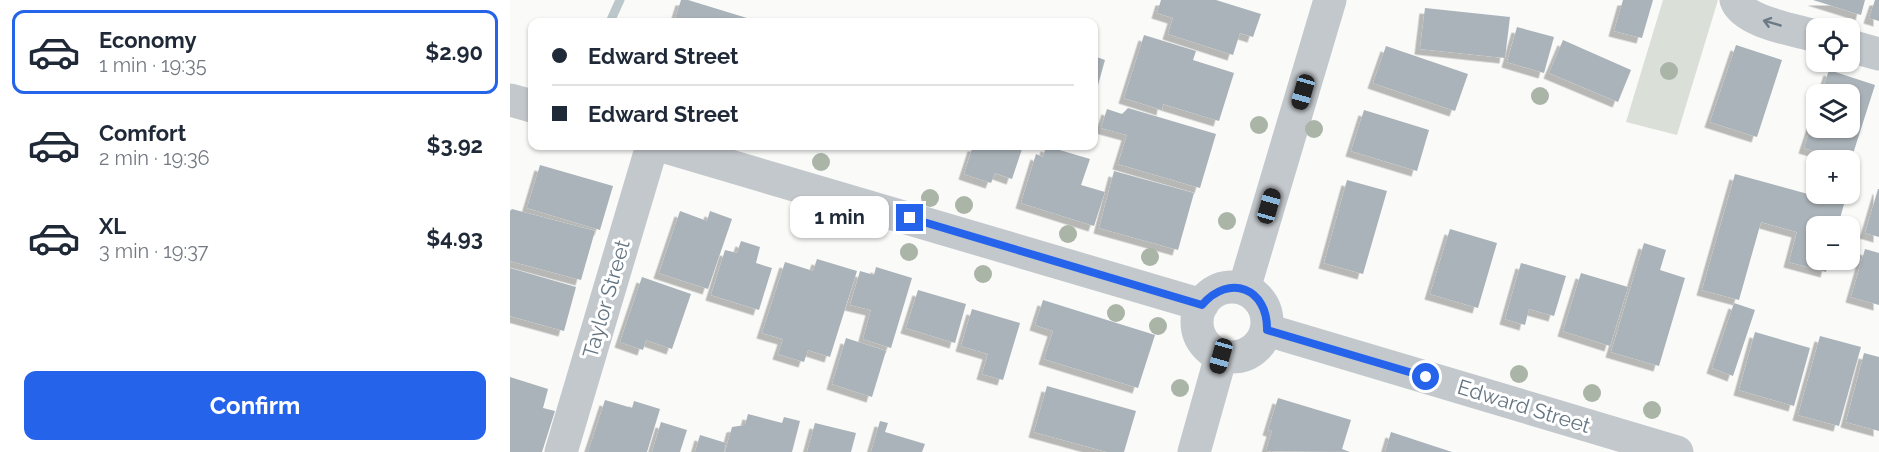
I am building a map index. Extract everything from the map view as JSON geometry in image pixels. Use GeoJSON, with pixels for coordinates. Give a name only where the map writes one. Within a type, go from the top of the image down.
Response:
{"type":"FeatureCollection","features":[{"type":"Feature","properties":{"kind":"street"},"geometry":{"type":"LineString","coordinates":[[1244,289],[1330,0]]}},
{"type":"Feature","properties":{"kind":"street"},"geometry":{"type":"LineString","coordinates":[[1736,0],[1738,6],[1753,18],[1806,33]]}},
{"type":"Feature","properties":{"kind":"street"},"geometry":{"type":"LineString","coordinates":[[1860,49],[1879,54]]}},
{"type":"Feature","properties":{"kind":"street"},"geometry":{"type":"LineString","coordinates":[[510,100],[528,105]]}},
{"type":"Feature","properties":{"kind":"street","name":"Taylor Street"},"geometry":{"type":"LineString","coordinates":[[561,452],[650,150]]}},
{"type":"Feature","properties":{"kind":"street"},"geometry":{"type":"LineString","coordinates":[[676,150],[1202,305]]}},
{"type":"Feature","properties":{"kind":"street"},"geometry":{"type":"LineString","coordinates":[[1233,287],[1244,289],[1255,295],[1263,305],[1267,316],[1267,330],[1262,341],[1254,350],[1243,356],[1231,358],[1210,350],[1202,341],[1197,330],[1197,317],[1202,305],[1210,295],[1221,289],[1233,287]]}},
{"type":"Feature","properties":{"kind":"street","name":"Edward Street"},"geometry":{"type":"LineString","coordinates":[[1267,330],[1677,452]]}},
{"type":"Feature","properties":{"kind":"street"},"geometry":{"type":"LineString","coordinates":[[1194,452],[1221,356]]}},
{"type":"Feature","properties":{"kind":"shaded area"},"geometry":{"type":"Polygon","coordinates":[[[1663,0],[1718,0],[1677,135],[1626,122],[1663,0]]]}},
{"type":"Feature","properties":{"kind":"building"},"geometry":{"type":"Polygon","coordinates":[[[681,0],[688,0],[747,18],[675,18],[681,0]]]}},
{"type":"Feature","properties":{"kind":"building"},"geometry":{"type":"Polygon","coordinates":[[[1161,0],[1216,0],[1261,14],[1253,37],[1240,33],[1233,55],[1168,34],[1173,18],[1157,13],[1161,0]]]}},
{"type":"Feature","properties":{"kind":"building"},"geometry":{"type":"Polygon","coordinates":[[[1623,0],[1653,0],[1642,38],[1614,31],[1623,0]]]}},
{"type":"Feature","properties":{"kind":"building"},"geometry":{"type":"Polygon","coordinates":[[[1813,0],[1865,0],[1861,15],[1813,0]]]}},
{"type":"Feature","properties":{"kind":"building"},"geometry":{"type":"Polygon","coordinates":[[[1875,0],[1879,0],[1879,21],[1869,18],[1875,0]]]}},
{"type":"Feature","properties":{"kind":"building"},"geometry":{"type":"Polygon","coordinates":[[[1425,8],[1510,17],[1505,58],[1420,49],[1425,8]]]}},
{"type":"Feature","properties":{"kind":"building"},"geometry":{"type":"Polygon","coordinates":[[[1517,27],[1554,37],[1544,73],[1507,62],[1517,27]]]}},
{"type":"Feature","properties":{"kind":"building"},"geometry":{"type":"Polygon","coordinates":[[[1144,35],[1196,51],[1193,60],[1234,73],[1219,121],[1163,104],[1162,110],[1124,98],[1144,35]]]}},
{"type":"Feature","properties":{"kind":"building"},"geometry":{"type":"Polygon","coordinates":[[[1563,40],[1631,70],[1618,102],[1549,73],[1563,40]]]}},
{"type":"Feature","properties":{"kind":"building"},"geometry":{"type":"Polygon","coordinates":[[[1736,45],[1782,60],[1757,137],[1710,122],[1736,45]]]}},
{"type":"Feature","properties":{"kind":"building"},"geometry":{"type":"Polygon","coordinates":[[[1386,46],[1468,74],[1455,111],[1373,83],[1386,46]]]}},
{"type":"Feature","properties":{"kind":"building"},"geometry":{"type":"Polygon","coordinates":[[[1098,57],[1105,60],[1098,85],[1098,57]]]}},
{"type":"Feature","properties":{"kind":"building"},"geometry":{"type":"Polygon","coordinates":[[[1828,72],[1835,72],[1875,85],[1860,132],[1860,84],[1824,84],[1828,72]]]}},
{"type":"Feature","properties":{"kind":"building"},"geometry":{"type":"Polygon","coordinates":[[[1128,108],[1216,134],[1200,188],[1118,164],[1127,135],[1101,128],[1107,109],[1122,114],[1128,108]]]}},
{"type":"Feature","properties":{"kind":"building"},"geometry":{"type":"Polygon","coordinates":[[[1364,110],[1429,130],[1417,171],[1351,151],[1364,110]]]}},
{"type":"Feature","properties":{"kind":"building"},"geometry":{"type":"Polygon","coordinates":[[[1807,138],[1858,138],[1854,150],[1804,148],[1807,138]]]}},
{"type":"Feature","properties":{"kind":"building"},"geometry":{"type":"Polygon","coordinates":[[[972,150],[1022,150],[1012,179],[995,173],[991,183],[964,174],[972,150]]]}},
{"type":"Feature","properties":{"kind":"building"},"geometry":{"type":"Polygon","coordinates":[[[1045,150],[1060,150],[1090,159],[1081,185],[1105,192],[1094,226],[1021,203],[1036,154],[1043,157],[1045,150]]]}},
{"type":"Feature","properties":{"kind":"building"},"geometry":{"type":"Polygon","coordinates":[[[540,165],[613,186],[600,230],[527,208],[540,165]]]}},
{"type":"Feature","properties":{"kind":"building"},"geometry":{"type":"Polygon","coordinates":[[[1114,171],[1194,193],[1178,250],[1099,228],[1114,171]]]}},
{"type":"Feature","properties":{"kind":"building"},"geometry":{"type":"Polygon","coordinates":[[[1735,174],[1806,194],[1806,204],[1844,204],[1841,216],[1806,216],[1806,267],[1789,262],[1797,232],[1761,222],[1739,300],[1702,290],[1735,174]]]}},
{"type":"Feature","properties":{"kind":"building"},"geometry":{"type":"Polygon","coordinates":[[[1347,180],[1387,191],[1363,274],[1324,263],[1347,180]]]}},
{"type":"Feature","properties":{"kind":"building"},"geometry":{"type":"Polygon","coordinates":[[[1879,189],[1879,237],[1865,233],[1879,189]]]}},
{"type":"Feature","properties":{"kind":"building"},"geometry":{"type":"Polygon","coordinates":[[[512,209],[595,231],[581,280],[510,261],[510,211],[512,209]]]}},
{"type":"Feature","properties":{"kind":"building"},"geometry":{"type":"Polygon","coordinates":[[[680,211],[707,221],[710,211],[732,219],[708,289],[659,273],[680,211]]]}},
{"type":"Feature","properties":{"kind":"building"},"geometry":{"type":"Polygon","coordinates":[[[1450,229],[1497,243],[1478,308],[1430,294],[1450,229]]]}},
{"type":"Feature","properties":{"kind":"building"},"geometry":{"type":"Polygon","coordinates":[[[741,241],[760,247],[756,263],[772,268],[759,310],[711,295],[725,250],[737,253],[741,241]]]}},
{"type":"Feature","properties":{"kind":"building"},"geometry":{"type":"Polygon","coordinates":[[[1644,243],[1666,250],[1660,270],[1685,278],[1659,366],[1611,352],[1644,243]]]}},
{"type":"Feature","properties":{"kind":"building"},"geometry":{"type":"Polygon","coordinates":[[[1865,249],[1879,253],[1879,305],[1851,297],[1865,249]]]}},
{"type":"Feature","properties":{"kind":"building"},"geometry":{"type":"Polygon","coordinates":[[[817,259],[857,271],[830,357],[808,350],[804,362],[778,354],[783,339],[762,333],[785,262],[813,271],[817,259]]]}},
{"type":"Feature","properties":{"kind":"building"},"geometry":{"type":"Polygon","coordinates":[[[1521,263],[1566,276],[1554,316],[1529,309],[1525,325],[1505,319],[1521,263]]]}},
{"type":"Feature","properties":{"kind":"building"},"geometry":{"type":"Polygon","coordinates":[[[876,267],[912,278],[891,348],[863,339],[871,310],[850,305],[860,271],[874,275],[876,267]]]}},
{"type":"Feature","properties":{"kind":"building"},"geometry":{"type":"Polygon","coordinates":[[[510,268],[576,287],[564,331],[510,316],[510,268]]]}},
{"type":"Feature","properties":{"kind":"building"},"geometry":{"type":"Polygon","coordinates":[[[1581,273],[1628,287],[1610,346],[1563,331],[1581,273]]]}},
{"type":"Feature","properties":{"kind":"building"},"geometry":{"type":"Polygon","coordinates":[[[642,277],[691,294],[672,349],[646,340],[643,350],[620,342],[642,277]]]}},
{"type":"Feature","properties":{"kind":"building"},"geometry":{"type":"Polygon","coordinates":[[[918,290],[966,304],[955,343],[906,328],[918,290]]]}},
{"type":"Feature","properties":{"kind":"building"},"geometry":{"type":"Polygon","coordinates":[[[1043,300],[1155,335],[1138,388],[1044,359],[1053,331],[1035,325],[1043,300]]]}},
{"type":"Feature","properties":{"kind":"building"},"geometry":{"type":"Polygon","coordinates":[[[1734,303],[1755,310],[1733,376],[1712,368],[1734,303]]]}},
{"type":"Feature","properties":{"kind":"building"},"geometry":{"type":"Polygon","coordinates":[[[972,309],[1020,323],[1003,380],[982,374],[988,354],[961,346],[972,309]]]}},
{"type":"Feature","properties":{"kind":"building"},"geometry":{"type":"Polygon","coordinates":[[[1755,332],[1810,348],[1794,406],[1739,390],[1755,332]]]}},
{"type":"Feature","properties":{"kind":"building"},"geometry":{"type":"Polygon","coordinates":[[[1820,336],[1861,347],[1839,426],[1798,415],[1820,336]]]}},
{"type":"Feature","properties":{"kind":"building"},"geometry":{"type":"Polygon","coordinates":[[[846,338],[886,351],[872,397],[832,384],[846,338]]]}},
{"type":"Feature","properties":{"kind":"building"},"geometry":{"type":"Polygon","coordinates":[[[1864,353],[1879,357],[1879,431],[1846,422],[1864,353]]]}},
{"type":"Feature","properties":{"kind":"building"},"geometry":{"type":"Polygon","coordinates":[[[510,377],[548,389],[543,408],[555,411],[542,452],[510,452],[510,377]]]}},
{"type":"Feature","properties":{"kind":"building"},"geometry":{"type":"Polygon","coordinates":[[[1047,386],[1136,411],[1124,452],[1107,452],[1034,432],[1047,386]]]}},
{"type":"Feature","properties":{"kind":"building"},"geometry":{"type":"Polygon","coordinates":[[[1278,398],[1351,420],[1342,449],[1350,452],[1266,451],[1272,431],[1268,430],[1278,398]]]}},
{"type":"Feature","properties":{"kind":"building"},"geometry":{"type":"Polygon","coordinates":[[[605,400],[632,408],[634,401],[660,409],[647,452],[588,452],[605,400]]]}},
{"type":"Feature","properties":{"kind":"building"},"geometry":{"type":"Polygon","coordinates":[[[748,414],[782,423],[784,417],[800,421],[792,452],[725,452],[732,427],[745,425],[748,414]]]}},
{"type":"Feature","properties":{"kind":"building"},"geometry":{"type":"Polygon","coordinates":[[[880,421],[888,423],[885,432],[925,444],[922,452],[871,452],[880,421]]]}},
{"type":"Feature","properties":{"kind":"building"},"geometry":{"type":"Polygon","coordinates":[[[661,422],[687,430],[680,452],[652,452],[661,422]]]}},
{"type":"Feature","properties":{"kind":"building"},"geometry":{"type":"Polygon","coordinates":[[[815,423],[856,433],[851,452],[807,452],[815,423]]]}},
{"type":"Feature","properties":{"kind":"building"},"geometry":{"type":"Polygon","coordinates":[[[1391,432],[1452,452],[1385,452],[1391,432]]]}},
{"type":"Feature","properties":{"kind":"building"},"geometry":{"type":"Polygon","coordinates":[[[700,435],[726,443],[724,452],[695,452],[700,435]]]}},
{"type":"Feature","properties":{"kind":"waterway"},"geometry":{"type":"LineString","coordinates":[[612,18],[620,0]]}},
{"type":"Feature","properties":{"kind":"route"},"geometry":{"type":"LineString","coordinates":[[910,218],[1202,305],[1210,295],[1221,289],[1233,287],[1244,289],[1255,295],[1263,305],[1267,316],[1267,330],[1426,377]]}}]}
